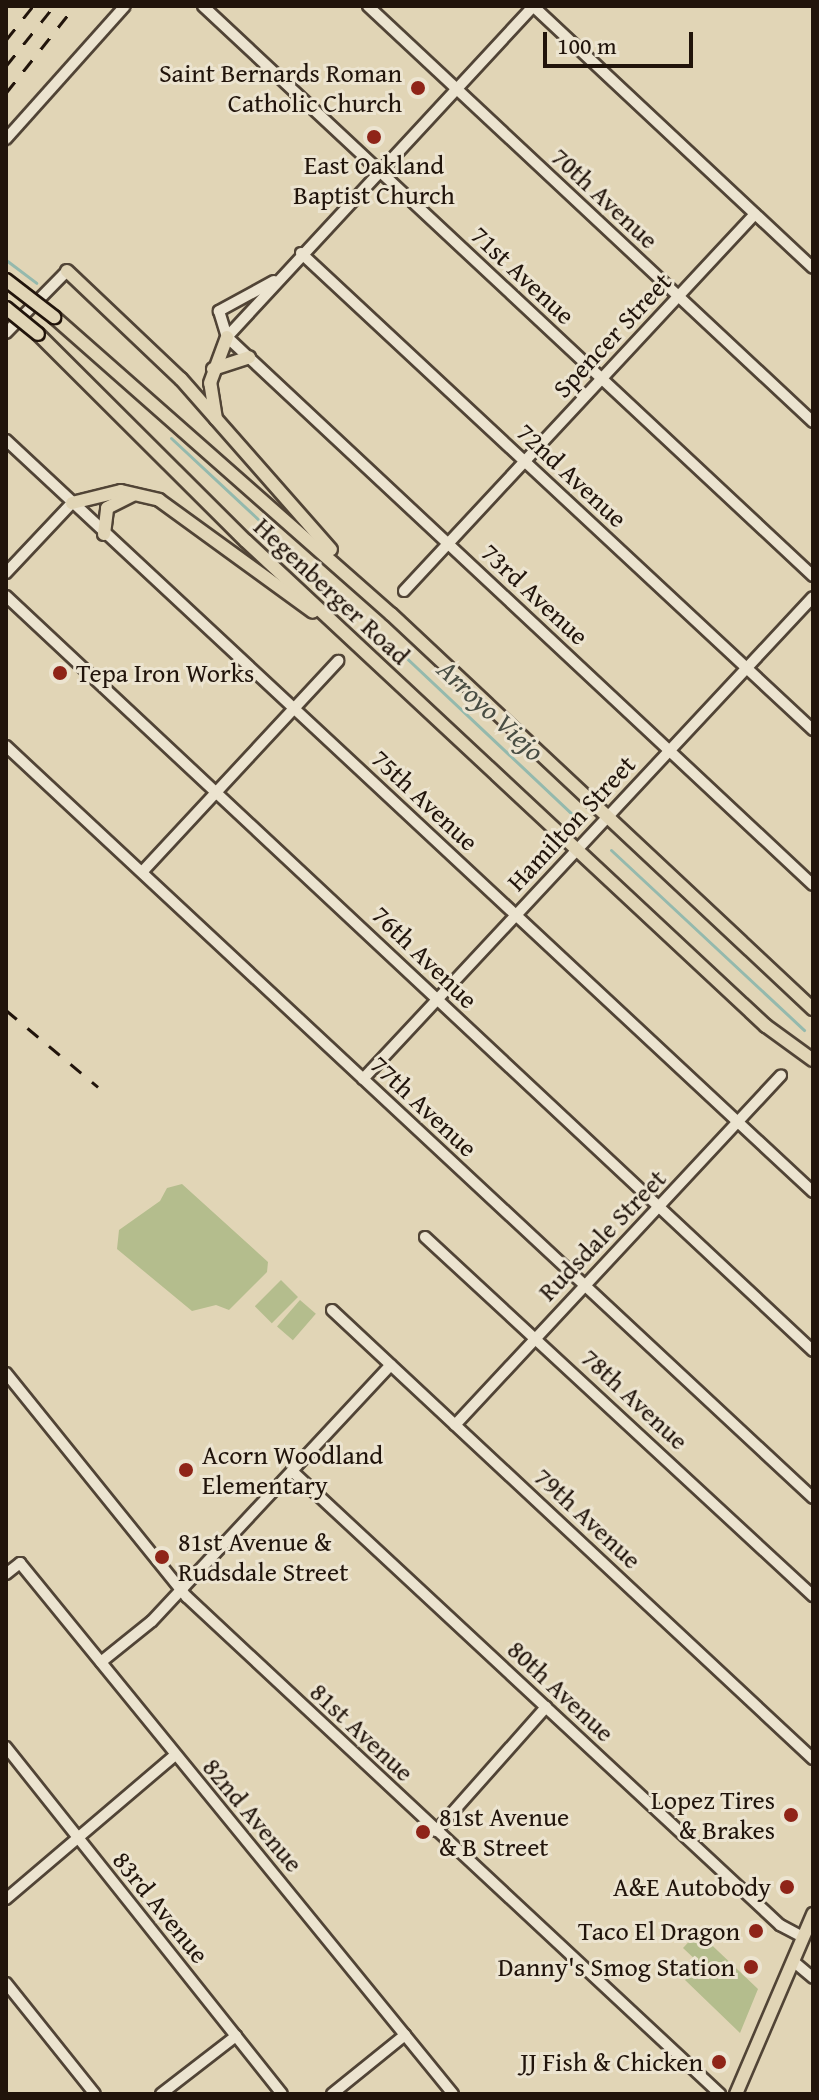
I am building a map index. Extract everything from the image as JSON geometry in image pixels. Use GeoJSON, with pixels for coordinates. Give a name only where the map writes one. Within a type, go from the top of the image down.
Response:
{"type":"FeatureCollection","features":[{"type":"Feature","properties":{"kind":"main road"},"geometry":{"type":"LineString","coordinates":[[67,271],[181,379],[216,422],[387,610]]}},
{"type":"Feature","properties":{"kind":"main road","name":"Hegenberger Road"},"geometry":{"type":"LineString","coordinates":[[6,280],[54,317],[387,610],[813,1009]]}},
{"type":"Feature","properties":{"kind":"main road","name":"Hegenberger Road"},"geometry":{"type":"LineString","coordinates":[[6,308],[38,334],[356,643],[577,850],[766,1026],[813,1060]]}},
{"type":"Feature","properties":{"kind":"main road"},"geometry":{"type":"LineString","coordinates":[[216,422],[210,383],[227,337]]}},
{"type":"Feature","properties":{"kind":"main road"},"geometry":{"type":"LineString","coordinates":[[213,369],[249,357]]}},
{"type":"Feature","properties":{"kind":"main road"},"geometry":{"type":"LineString","coordinates":[[72,503],[104,492],[140,493],[186,515],[356,643]]}},
{"type":"Feature","properties":{"kind":"main road"},"geometry":{"type":"LineString","coordinates":[[104,534],[103,516],[112,501],[140,493]]}},
{"type":"Feature","properties":{"kind":"main road"},"geometry":{"type":"LineString","coordinates":[[736,2094],[813,1914]]}},
{"type":"Feature","properties":{"kind":"street"},"geometry":{"type":"LineString","coordinates":[[6,139],[125,6]]}},
{"type":"Feature","properties":{"kind":"street","name":"71st Avenue"},"geometry":{"type":"LineString","coordinates":[[203,6],[813,576]]}},
{"type":"Feature","properties":{"kind":"street","name":"70th Avenue"},"geometry":{"type":"LineString","coordinates":[[368,6],[813,422]]}},
{"type":"Feature","properties":{"kind":"street"},"geometry":{"type":"LineString","coordinates":[[227,337],[274,281],[534,6],[813,268]]}},
{"type":"Feature","properties":{"kind":"street","name":"Spencer Street"},"geometry":{"type":"LineString","coordinates":[[404,591],[755,214]]}},
{"type":"Feature","properties":{"kind":"street"},"geometry":{"type":"LineString","coordinates":[[803,259],[813,249]]}},
{"type":"Feature","properties":{"kind":"street","name":"72nd Avenue"},"geometry":{"type":"LineString","coordinates":[[301,253],[813,730]]}},
{"type":"Feature","properties":{"kind":"street"},"geometry":{"type":"LineString","coordinates":[[6,333],[67,271]]}},
{"type":"Feature","properties":{"kind":"street"},"geometry":{"type":"LineString","coordinates":[[227,337],[219,311],[274,281]]}},
{"type":"Feature","properties":{"kind":"street","name":"73rd Avenue"},"geometry":{"type":"LineString","coordinates":[[227,337],[813,885]]}},
{"type":"Feature","properties":{"kind":"street","name":"75th Avenue"},"geometry":{"type":"LineString","coordinates":[[6,440],[813,1192]]}},
{"type":"Feature","properties":{"kind":"street"},"geometry":{"type":"LineString","coordinates":[[6,573],[72,503]]}},
{"type":"Feature","properties":{"kind":"street","name":"76th Avenue"},"geometry":{"type":"LineString","coordinates":[[6,596],[813,1351]]}},
{"type":"Feature","properties":{"kind":"street","name":"Hamilton Street"},"geometry":{"type":"LineString","coordinates":[[363,1079],[813,597]]}},
{"type":"Feature","properties":{"kind":"street"},"geometry":{"type":"LineString","coordinates":[[143,871],[338,661]]}},
{"type":"Feature","properties":{"kind":"street","name":"77th Avenue"},"geometry":{"type":"LineString","coordinates":[[6,746],[813,1498]]}},
{"type":"Feature","properties":{"kind":"street","name":"Rudsdale Street"},"geometry":{"type":"LineString","coordinates":[[455,1425],[781,1076]]}},
{"type":"Feature","properties":{"kind":"street","name":"78th Avenue"},"geometry":{"type":"LineString","coordinates":[[425,1237],[813,1596]]}},
{"type":"Feature","properties":{"kind":"street","name":"79th Avenue"},"geometry":{"type":"LineString","coordinates":[[332,1310],[813,1759]]}},
{"type":"Feature","properties":{"kind":"street"},"geometry":{"type":"LineString","coordinates":[[101,1662],[180,1590],[391,1365]]}},
{"type":"Feature","properties":{"kind":"street","name":"81st Avenue"},"geometry":{"type":"LineString","coordinates":[[6,1373],[180,1590],[720,2094]]}},
{"type":"Feature","properties":{"kind":"street","name":"80th Avenue"},"geometry":{"type":"LineString","coordinates":[[292,1471],[780,1925],[803,1937]]}},
{"type":"Feature","properties":{"kind":"street","name":"82nd Avenue"},"geometry":{"type":"LineString","coordinates":[[6,1574],[20,1563],[453,2094]]}},
{"type":"Feature","properties":{"kind":"street"},"geometry":{"type":"LineString","coordinates":[[436,1831],[546,1707]]}},
{"type":"Feature","properties":{"kind":"street","name":"83rd Avenue"},"geometry":{"type":"LineString","coordinates":[[6,1747],[282,2094]]}},
{"type":"Feature","properties":{"kind":"street"},"geometry":{"type":"LineString","coordinates":[[6,1899],[175,1755]]}},
{"type":"Feature","properties":{"kind":"street"},"geometry":{"type":"LineString","coordinates":[[793,1961],[813,1978]]}},
{"type":"Feature","properties":{"kind":"street"},"geometry":{"type":"LineString","coordinates":[[6,1983],[95,2094]]}},
{"type":"Feature","properties":{"kind":"street"},"geometry":{"type":"LineString","coordinates":[[332,2094],[405,2035]]}},
{"type":"Feature","properties":{"kind":"street"},"geometry":{"type":"LineString","coordinates":[[161,2094],[236,2036]]}},
{"type":"Feature","properties":{"kind":"green space"},"geometry":{"type":"Polygon","coordinates":[[[182,1184],[268,1262],[267,1272],[229,1310],[216,1305],[192,1311],[117,1249],[119,1230],[160,1201],[167,1188],[182,1184]]]}},
{"type":"Feature","properties":{"kind":"green space"},"geometry":{"type":"Polygon","coordinates":[[[281,1280],[298,1297],[272,1323],[255,1306],[281,1280]]]}},
{"type":"Feature","properties":{"kind":"green space"},"geometry":{"type":"Polygon","coordinates":[[[300,1300],[316,1314],[293,1340],[277,1326],[300,1300]]]}},
{"type":"Feature","properties":{"kind":"green space"},"geometry":{"type":"Polygon","coordinates":[[[698,1932],[758,1989],[740,2033],[685,1980],[700,1964],[683,1948],[698,1932]]]}},
{"type":"Feature","properties":{"kind":"waterway","name":"Arroyo Viejo"},"geometry":{"type":"LineString","coordinates":[[6,260],[36,283]]}},
{"type":"Feature","properties":{"kind":"waterway","name":"Arroyo Viejo"},"geometry":{"type":"LineString","coordinates":[[171,438],[361,615]]}},
{"type":"Feature","properties":{"kind":"waterway","name":"Arroyo Viejo"},"geometry":{"type":"LineString","coordinates":[[381,634],[573,815]]}},
{"type":"Feature","properties":{"kind":"waterway","name":"Arroyo Viejo"},"geometry":{"type":"LineString","coordinates":[[611,850],[804,1030]]}},
{"type":"Feature","properties":{"kind":"railway"},"geometry":{"type":"LineString","coordinates":[[6,40],[33,6]]}},
{"type":"Feature","properties":{"kind":"railway"},"geometry":{"type":"LineString","coordinates":[[6,66],[54,6]]}},
{"type":"Feature","properties":{"kind":"railway"},"geometry":{"type":"LineString","coordinates":[[6,93],[75,6]]}},
{"type":"Feature","properties":{"kind":"railway"},"geometry":{"type":"LineString","coordinates":[[6,1010],[98,1087]]}},
{"type":"Feature","properties":{"kind":"place","name":"Saint Bernards Roman Catholic Church"},"geometry":{"type":"Point","coordinates":[418,88]}},
{"type":"Feature","properties":{"kind":"place","name":"East Oakland Baptist Church"},"geometry":{"type":"Point","coordinates":[374,137]}},
{"type":"Feature","properties":{"kind":"place","name":"Tepa Iron Works"},"geometry":{"type":"Point","coordinates":[60,673]}},
{"type":"Feature","properties":{"kind":"place","name":"Acorn Woodland Elementary"},"geometry":{"type":"Point","coordinates":[186,1470]}},
{"type":"Feature","properties":{"kind":"place","name":"81st Avenue & Rudsdale Street"},"geometry":{"type":"Point","coordinates":[162,1557]}},
{"type":"Feature","properties":{"kind":"place","name":"Lopez Tires & Brakes"},"geometry":{"type":"Point","coordinates":[791,1815]}},
{"type":"Feature","properties":{"kind":"place","name":"81st Avenue & B Street"},"geometry":{"type":"Point","coordinates":[423,1832]}},
{"type":"Feature","properties":{"kind":"place","name":"A&E Autobody"},"geometry":{"type":"Point","coordinates":[787,1887]}},
{"type":"Feature","properties":{"kind":"place","name":"Taco El Dragon"},"geometry":{"type":"Point","coordinates":[756,1931]}},
{"type":"Feature","properties":{"kind":"place","name":"Danny's Smog Station"},"geometry":{"type":"Point","coordinates":[751,1967]}},
{"type":"Feature","properties":{"kind":"place","name":"JJ Fish & Chicken"},"geometry":{"type":"Point","coordinates":[719,2062]}}]}
